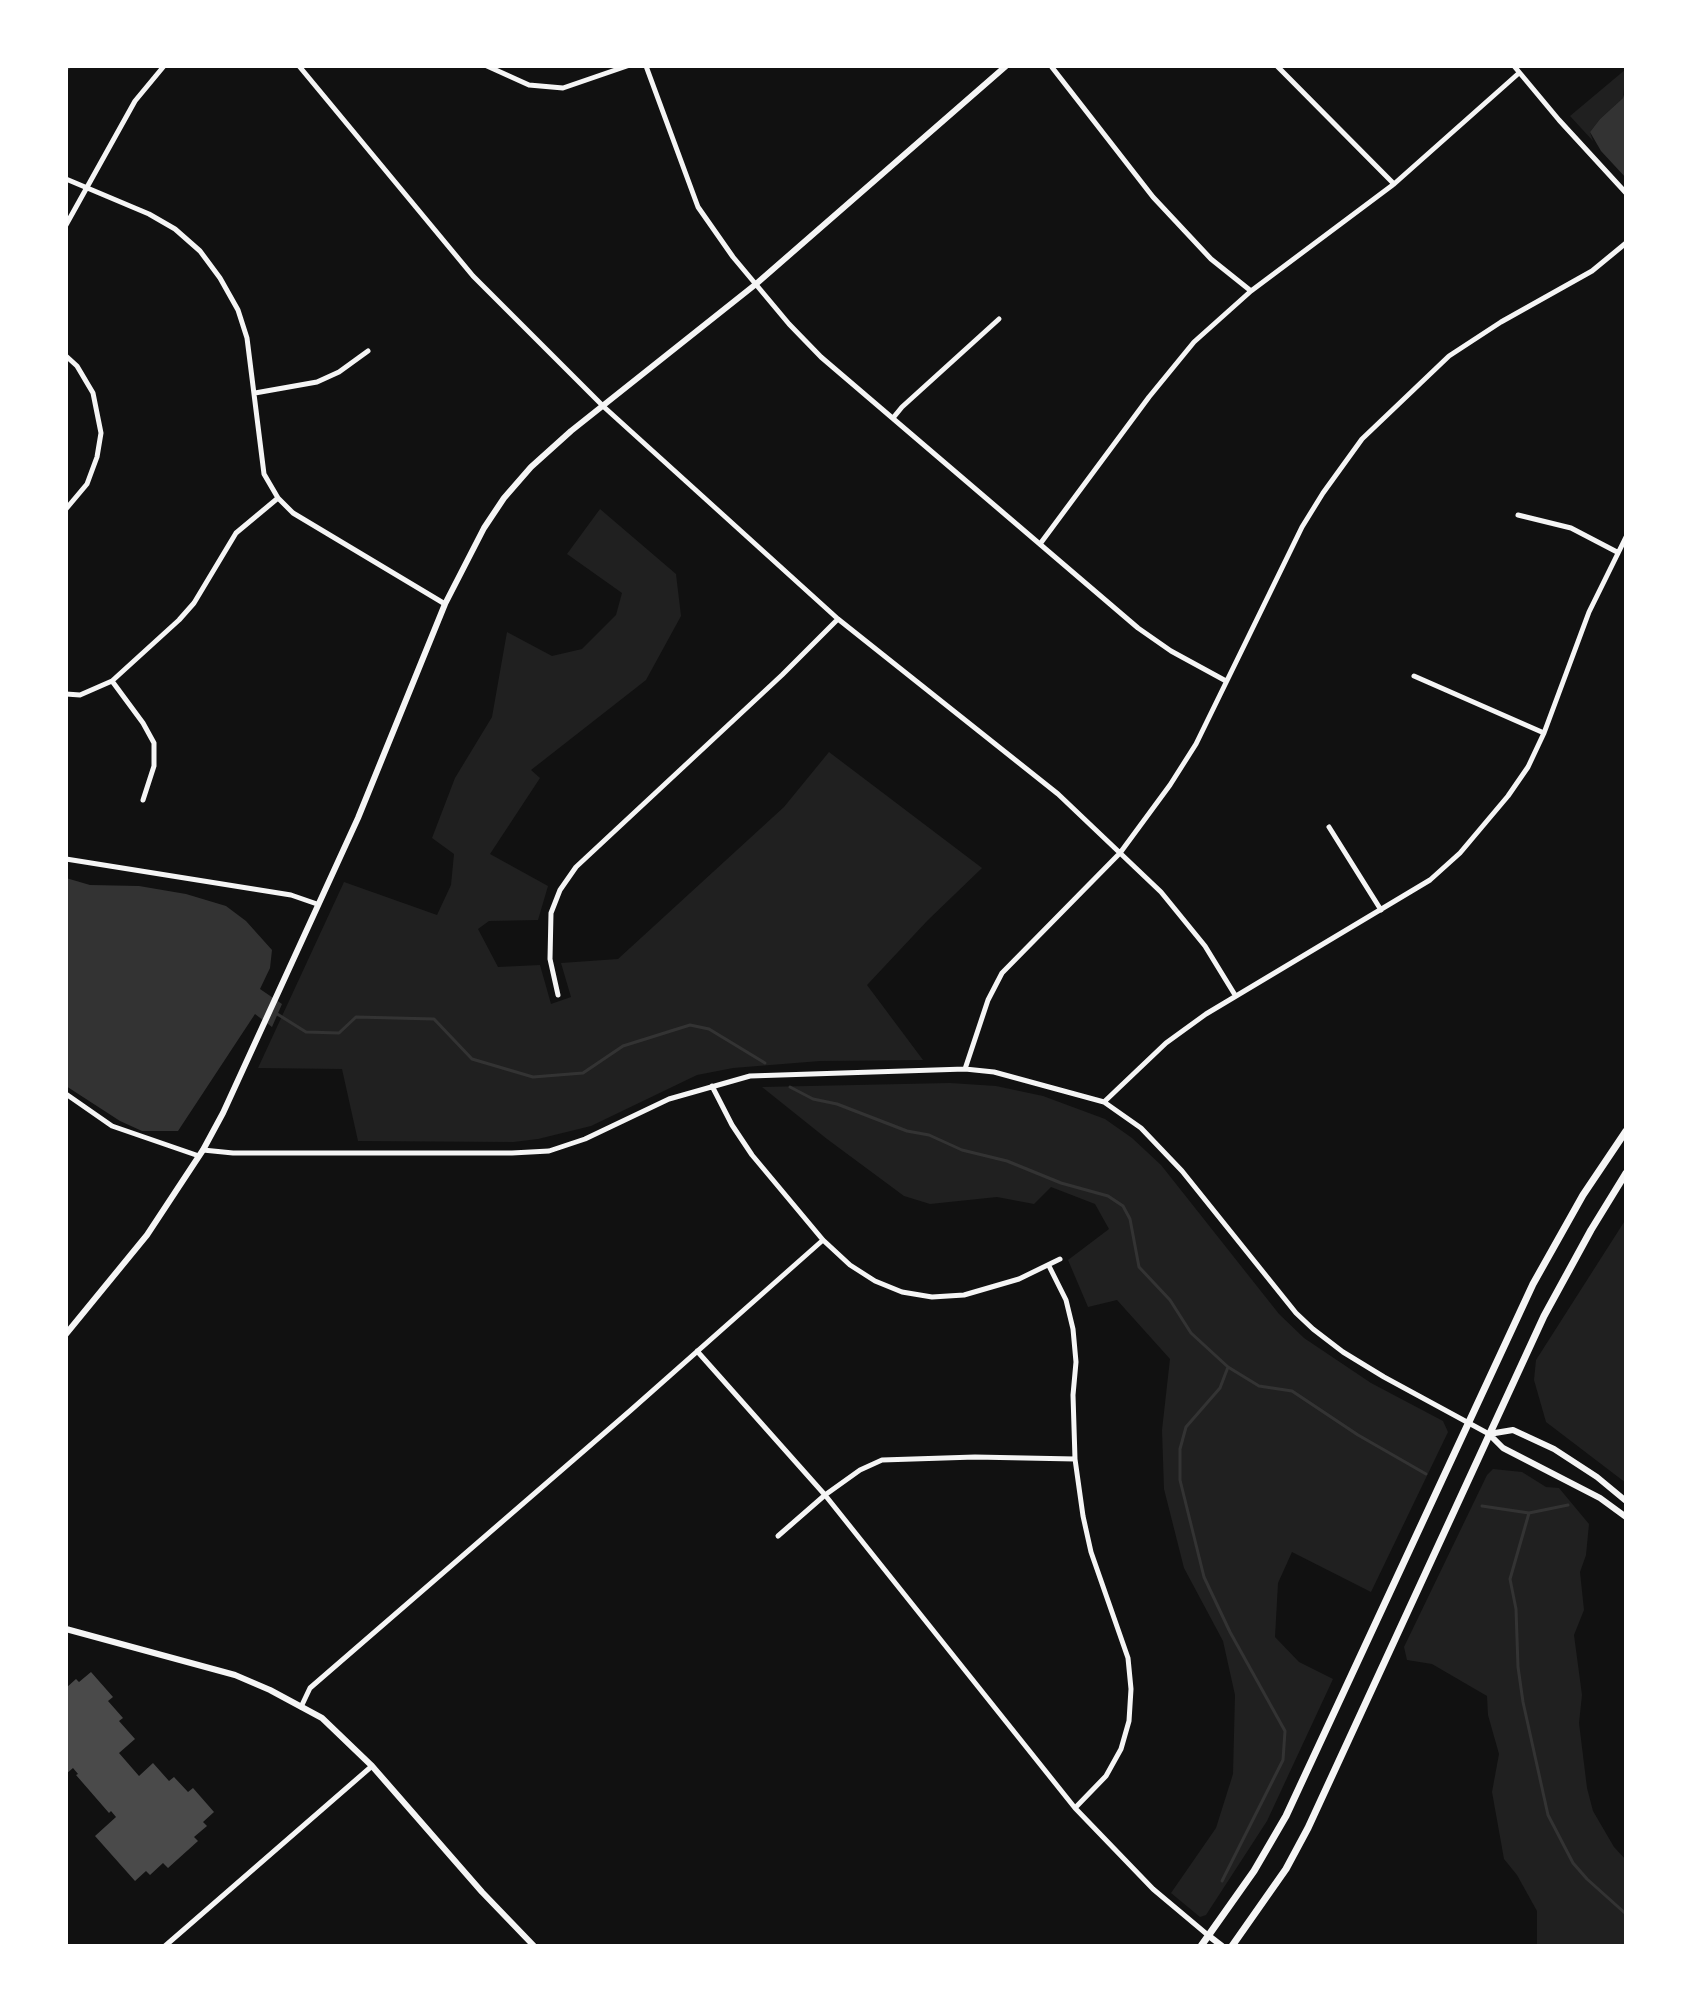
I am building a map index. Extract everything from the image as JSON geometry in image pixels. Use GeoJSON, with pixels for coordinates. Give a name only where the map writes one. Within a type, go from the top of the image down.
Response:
{"type":"FeatureCollection","features":[{"type":"Feature","properties":{"kind":"main road"},"geometry":{"type":"LineString","coordinates":[[1201,1946],[1254,1871],[1286,1816],[1540,1271],[1583,1195],[1626,1131]]}},
{"type":"Feature","properties":{"kind":"main road"},"geometry":{"type":"LineString","coordinates":[[1232,1946],[1286,1869],[1308,1828],[1551,1302],[1626,1173]]}},
{"type":"Feature","properties":{"kind":"street"},"geometry":{"type":"LineString","coordinates":[[66,225],[135,101],[164,66]]}},
{"type":"Feature","properties":{"kind":"street"},"geometry":{"type":"LineString","coordinates":[[299,66],[473,276],[604,407],[838,619],[1058,794],[1161,892],[1205,946],[1235,995]]}},
{"type":"Feature","properties":{"kind":"street"},"geometry":{"type":"LineString","coordinates":[[487,66],[529,85],[563,88],[627,66]]}},
{"type":"Feature","properties":{"kind":"street"},"geometry":{"type":"LineString","coordinates":[[646,66],[698,207],[756,284],[821,357],[1157,642],[1226,681]]}},
{"type":"Feature","properties":{"kind":"street"},"geometry":{"type":"LineString","coordinates":[[66,1334],[147,1235],[201,1153],[223,1113],[358,818],[445,604],[484,528],[504,498],[541,458],[756,284],[1006,66]]}},
{"type":"Feature","properties":{"kind":"street"},"geometry":{"type":"LineString","coordinates":[[1051,66],[1154,198],[1211,259],[1251,291]]}},
{"type":"Feature","properties":{"kind":"street"},"geometry":{"type":"LineString","coordinates":[[1277,66],[1394,184]]}},
{"type":"Feature","properties":{"kind":"street"},"geometry":{"type":"LineString","coordinates":[[1514,66],[1626,193]]}},
{"type":"Feature","properties":{"kind":"street"},"geometry":{"type":"LineString","coordinates":[[1040,544],[1149,397],[1194,342],[1251,291],[1394,184],[1519,73]]}},
{"type":"Feature","properties":{"kind":"street"},"geometry":{"type":"LineString","coordinates":[[66,179],[149,214],[175,229],[200,251],[220,278],[238,310],[247,338],[264,474],[278,498],[293,513],[445,604]]}},
{"type":"Feature","properties":{"kind":"street"},"geometry":{"type":"LineString","coordinates":[[965,1069],[988,1000],[1002,973],[1120,853],[1196,744],[1302,527],[1362,439],[1449,356],[1501,322],[1592,271],[1626,243]]}},
{"type":"Feature","properties":{"kind":"street"},"geometry":{"type":"LineString","coordinates":[[893,418],[999,319]]}},
{"type":"Feature","properties":{"kind":"street"},"geometry":{"type":"LineString","coordinates":[[255,393],[317,382],[339,372],[368,351]]}},
{"type":"Feature","properties":{"kind":"street"},"geometry":{"type":"LineString","coordinates":[[66,356],[77,366],[93,393],[101,433],[97,457],[87,484],[66,509]]}},
{"type":"Feature","properties":{"kind":"street"},"geometry":{"type":"LineString","coordinates":[[66,694],[80,695],[112,681],[179,620],[194,603],[236,533],[278,498]]}},
{"type":"Feature","properties":{"kind":"street"},"geometry":{"type":"LineString","coordinates":[[1518,515],[1571,528],[1618,552]]}},
{"type":"Feature","properties":{"kind":"street"},"geometry":{"type":"LineString","coordinates":[[1104,1102],[1166,1043],[1235,995],[1430,880],[1460,853],[1528,767],[1544,733],[1589,612],[1626,537]]}},
{"type":"Feature","properties":{"kind":"street"},"geometry":{"type":"LineString","coordinates":[[558,995],[550,959],[551,913],[560,890],[576,867],[694,760],[838,619]]}},
{"type":"Feature","properties":{"kind":"street"},"geometry":{"type":"LineString","coordinates":[[1414,676],[1544,733]]}},
{"type":"Feature","properties":{"kind":"street"},"geometry":{"type":"LineString","coordinates":[[112,681],[154,743],[154,766],[143,800]]}},
{"type":"Feature","properties":{"kind":"street"},"geometry":{"type":"LineString","coordinates":[[1329,827],[1381,910]]}},
{"type":"Feature","properties":{"kind":"street"},"geometry":{"type":"LineString","coordinates":[[66,859],[291,895],[317,904]]}},
{"type":"Feature","properties":{"kind":"street"},"geometry":{"type":"LineString","coordinates":[[66,1094],[120,1129],[201,1153],[497,1153],[549,1151],[585,1139],[669,1099],[750,1076],[965,1069],[994,1072],[1104,1102],[1141,1128],[1178,1167],[1289,1305],[1313,1329],[1384,1377],[1489,1434],[1503,1448],[1600,1498],[1626,1517]]}},
{"type":"Feature","properties":{"kind":"street"},"geometry":{"type":"LineString","coordinates":[[712,1086],[752,1155],[823,1240],[850,1265],[875,1281],[902,1292],[932,1297],[964,1295],[1019,1279],[1060,1259]]}},
{"type":"Feature","properties":{"kind":"street"},"geometry":{"type":"LineString","coordinates":[[301,1707],[310,1688],[823,1240]]}},
{"type":"Feature","properties":{"kind":"street"},"geometry":{"type":"LineString","coordinates":[[1049,1266],[1066,1300],[1073,1329],[1076,1362],[1073,1395],[1075,1459],[1091,1552],[1128,1658],[1131,1689],[1129,1721],[1121,1749],[1106,1776],[1075,1808]]}},
{"type":"Feature","properties":{"kind":"street"},"geometry":{"type":"LineString","coordinates":[[697,1351],[825,1495],[1075,1808],[1153,1889],[1222,1946]]}},
{"type":"Feature","properties":{"kind":"street"},"geometry":{"type":"LineString","coordinates":[[1489,1434],[1513,1430],[1554,1449],[1597,1477],[1626,1501]]}},
{"type":"Feature","properties":{"kind":"street"},"geometry":{"type":"LineString","coordinates":[[778,1536],[825,1495],[860,1470],[882,1460],[993,1457],[1075,1459]]}},
{"type":"Feature","properties":{"kind":"street"},"geometry":{"type":"LineString","coordinates":[[66,1629],[235,1675],[322,1718],[372,1766],[482,1892],[534,1946]]}},
{"type":"Feature","properties":{"kind":"street"},"geometry":{"type":"LineString","coordinates":[[165,1946],[372,1766]]}},
{"type":"Feature","properties":{"kind":"shaded area"},"geometry":{"type":"Polygon","coordinates":[[[1626,69],[1623,98],[1590,132],[1593,141],[1570,116],[1626,69]]]}},
{"type":"Feature","properties":{"kind":"shaded area"},"geometry":{"type":"Polygon","coordinates":[[[1626,87],[1626,178],[1601,151],[1590,132],[1623,98],[1626,87]]]}},
{"type":"Feature","properties":{"kind":"shaded area"},"geometry":{"type":"Polygon","coordinates":[[[600,509],[676,574],[681,616],[646,680],[531,770],[540,778],[490,854],[548,886],[538,920],[489,921],[478,929],[498,967],[540,965],[551,1004],[571,997],[561,963],[618,959],[784,807],[829,752],[982,868],[867,985],[923,1060],[820,1061],[733,1068],[697,1075],[591,1126],[538,1139],[513,1142],[358,1141],[342,1069],[258,1068],[344,882],[437,915],[451,885],[454,854],[432,838],[455,778],[492,717],[507,632],[552,656],[582,649],[616,615],[622,593],[567,554],[600,509]]]}},
{"type":"Feature","properties":{"kind":"shaded area"},"geometry":{"type":"Polygon","coordinates":[[[66,878],[90,885],[139,886],[186,894],[226,906],[246,921],[272,950],[270,968],[260,989],[282,1004],[272,1027],[255,1014],[178,1131],[142,1131],[120,1121],[66,1086],[66,878]]]}},
{"type":"Feature","properties":{"kind":"shaded area"},"geometry":{"type":"Polygon","coordinates":[[[950,1083],[996,1086],[1043,1096],[1105,1119],[1132,1138],[1161,1165],[1279,1314],[1304,1338],[1371,1383],[1443,1421],[1448,1432],[1371,1592],[1292,1552],[1278,1583],[1275,1637],[1299,1662],[1333,1679],[1267,1821],[1206,1915],[1200,1917],[1171,1893],[1216,1828],[1233,1774],[1235,1695],[1223,1641],[1184,1568],[1164,1489],[1162,1430],[1170,1359],[1117,1300],[1088,1307],[1068,1260],[1109,1229],[1095,1204],[1051,1187],[1034,1204],[997,1197],[930,1204],[904,1196],[762,1087],[950,1083]]]}},
{"type":"Feature","properties":{"kind":"shaded area"},"geometry":{"type":"Polygon","coordinates":[[[1626,1219],[1626,1483],[1546,1422],[1534,1380],[1536,1360],[1626,1219]]]}},
{"type":"Feature","properties":{"kind":"shaded area"},"geometry":{"type":"Polygon","coordinates":[[[1493,1469],[1522,1472],[1546,1487],[1559,1488],[1589,1524],[1586,1555],[1580,1572],[1584,1610],[1574,1635],[1582,1695],[1579,1723],[1593,1811],[1614,1847],[1626,1860],[1626,1946],[1537,1946],[1537,1911],[1517,1875],[1504,1859],[1492,1792],[1499,1754],[1488,1715],[1487,1696],[1432,1664],[1407,1660],[1404,1647],[1487,1475],[1493,1469]]]}},
{"type":"Feature","properties":{"kind":"building"},"geometry":{"type":"Polygon","coordinates":[[[91,1672],[113,1697],[108,1701],[123,1718],[119,1721],[135,1739],[119,1753],[139,1776],[153,1763],[169,1781],[174,1777],[188,1792],[193,1788],[214,1812],[203,1822],[207,1826],[194,1837],[198,1841],[168,1868],[163,1863],[150,1875],[146,1871],[135,1881],[95,1836],[116,1817],[111,1811],[109,1813],[73,1768],[66,1774],[66,1688],[91,1672]]]}},
{"type":"Feature","properties":{"kind":"waterway"},"geometry":{"type":"LineString","coordinates":[[66,70],[70,66]]}},
{"type":"Feature","properties":{"kind":"waterway"},"geometry":{"type":"LineString","coordinates":[[274,1012],[306,1032],[339,1033],[356,1017],[434,1019],[472,1059],[533,1077],[583,1073],[623,1046],[690,1025],[709,1029],[765,1063]]}},
{"type":"Feature","properties":{"kind":"waterway"},"geometry":{"type":"LineString","coordinates":[[790,1087],[813,1099],[837,1104],[907,1131],[929,1135],[962,1150],[1007,1161],[1061,1183],[1108,1196],[1123,1206],[1130,1219],[1139,1267],[1170,1300],[1191,1333],[1228,1367],[1259,1386],[1292,1391],[1358,1435],[1426,1474]]}},
{"type":"Feature","properties":{"kind":"waterway"},"geometry":{"type":"LineString","coordinates":[[1222,1881],[1283,1760],[1285,1731],[1230,1632],[1204,1577],[1180,1480],[1180,1449],[1186,1427],[1220,1388],[1228,1367]]}},
{"type":"Feature","properties":{"kind":"waterway"},"geometry":{"type":"LineString","coordinates":[[1482,1506],[1529,1513],[1568,1505]]}},
{"type":"Feature","properties":{"kind":"waterway"},"geometry":{"type":"LineString","coordinates":[[1529,1513],[1510,1579],[1516,1609],[1523,1702],[1548,1815],[1573,1863],[1626,1914]]}}]}
